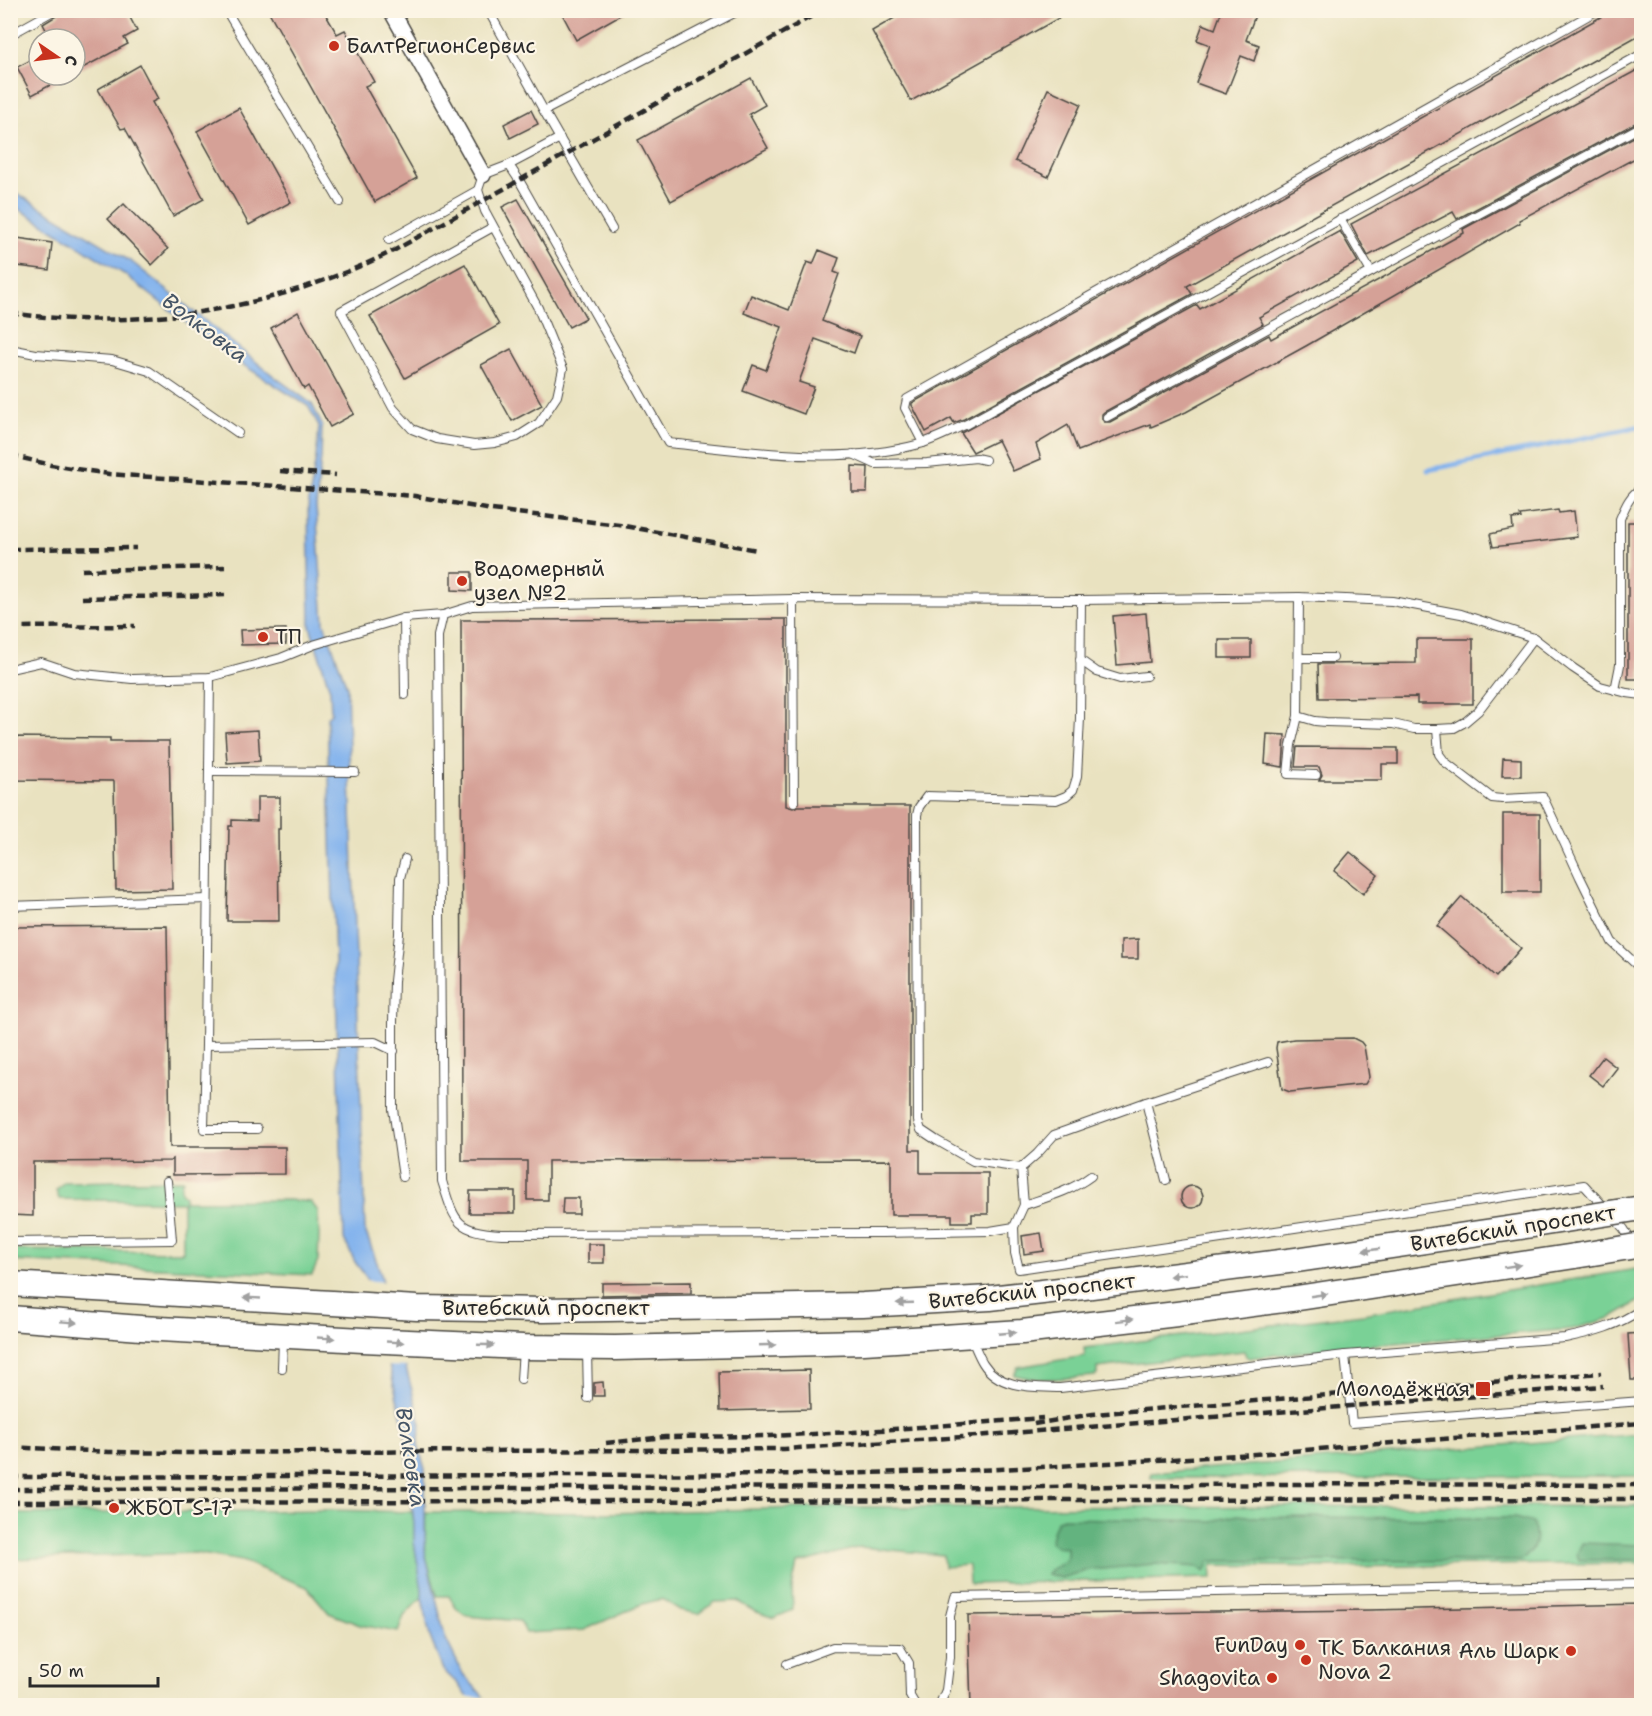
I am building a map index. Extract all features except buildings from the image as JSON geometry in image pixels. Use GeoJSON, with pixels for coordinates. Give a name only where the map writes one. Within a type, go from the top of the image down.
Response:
{"type":"FeatureCollection","features":[{"type":"Feature","properties":{"kind":"main road","name":"Витебский проспект"},"geometry":{"type":"LineString","coordinates":[[10,1284],[417,1308],[543,1310],[930,1302],[1175,1276],[1429,1242],[1641,1208]]}},
{"type":"Feature","properties":{"kind":"main road","name":"Витебский проспект"},"geometry":{"type":"LineString","coordinates":[[284,1336],[587,1348],[864,1342],[970,1336],[1078,1326],[1291,1299],[1641,1245]]}},
{"type":"Feature","properties":{"kind":"main road"},"geometry":{"type":"LineString","coordinates":[[10,1318],[284,1336]]}},
{"type":"Feature","properties":{"kind":"street"},"geometry":{"type":"LineString","coordinates":[[391,10],[481,183]]}},
{"type":"Feature","properties":{"kind":"lane"},"geometry":{"type":"LineString","coordinates":[[10,35],[55,10]]}},
{"type":"Feature","properties":{"kind":"lane"},"geometry":{"type":"LineString","coordinates":[[226,10],[340,202]]}},
{"type":"Feature","properties":{"kind":"lane"},"geometry":{"type":"LineString","coordinates":[[488,10],[612,229]]}},
{"type":"Feature","properties":{"kind":"lane"},"geometry":{"type":"LineString","coordinates":[[544,111],[729,13],[740,10]]}},
{"type":"Feature","properties":{"kind":"lane"},"geometry":{"type":"LineString","coordinates":[[922,443],[905,408],[907,399],[1598,10]]}},
{"type":"Feature","properties":{"kind":"lane"},"geometry":{"type":"LineString","coordinates":[[509,165],[668,443],[811,455],[852,454],[899,449],[922,443],[967,424],[1641,54]]}},
{"type":"Feature","properties":{"kind":"lane"},"geometry":{"type":"LineString","coordinates":[[1107,417],[1641,126]]}},
{"type":"Feature","properties":{"kind":"lane"},"geometry":{"type":"LineString","coordinates":[[389,240],[509,165],[560,138]]}},
{"type":"Feature","properties":{"kind":"lane"},"geometry":{"type":"LineString","coordinates":[[481,183],[485,212],[538,308],[563,369],[557,396],[539,423],[517,437],[495,443],[474,445],[437,439],[412,429],[393,408],[341,311],[493,227]]}},
{"type":"Feature","properties":{"kind":"lane"},"geometry":{"type":"LineString","coordinates":[[1340,219],[1371,272]]}},
{"type":"Feature","properties":{"kind":"lane"},"geometry":{"type":"LineString","coordinates":[[10,349],[36,354],[112,360],[149,371],[238,433]]}},
{"type":"Feature","properties":{"kind":"lane"},"geometry":{"type":"LineString","coordinates":[[852,454],[876,464],[985,459]]}},
{"type":"Feature","properties":{"kind":"lane"},"geometry":{"type":"LineString","coordinates":[[1615,690],[1620,665],[1620,519],[1629,500],[1641,488]]}},
{"type":"Feature","properties":{"kind":"lane"},"geometry":{"type":"LineString","coordinates":[[10,669],[41,662],[74,673],[132,679],[210,677],[281,658],[313,645],[404,618],[443,615],[472,606],[793,599],[1081,600],[1299,597],[1392,601],[1461,614],[1534,638],[1600,686],[1641,694]]}},
{"type":"Feature","properties":{"kind":"lane"},"geometry":{"type":"LineString","coordinates":[[1299,597],[1298,716],[1291,745],[1288,774],[1316,775]]}},
{"type":"Feature","properties":{"kind":"lane"},"geometry":{"type":"LineString","coordinates":[[793,599],[794,802]]}},
{"type":"Feature","properties":{"kind":"lane"},"geometry":{"type":"LineString","coordinates":[[1081,600],[1078,756],[1077,777],[1073,790],[1056,800],[927,796],[919,807],[917,815],[918,1121],[921,1130],[974,1161],[1021,1168],[1054,1135],[1268,1062]]}},
{"type":"Feature","properties":{"kind":"lane"},"geometry":{"type":"LineString","coordinates":[[443,615],[438,636],[442,1181],[452,1211],[459,1222],[470,1230],[502,1234],[882,1233],[990,1231],[1014,1227]]}},
{"type":"Feature","properties":{"kind":"lane"},"geometry":{"type":"LineString","coordinates":[[404,618],[405,695]]}},
{"type":"Feature","properties":{"kind":"lane"},"geometry":{"type":"LineString","coordinates":[[1298,716],[1315,721],[1393,724],[1414,729],[1454,728],[1478,711],[1534,638]]}},
{"type":"Feature","properties":{"kind":"lane"},"geometry":{"type":"LineString","coordinates":[[1299,658],[1333,658]]}},
{"type":"Feature","properties":{"kind":"lane"},"geometry":{"type":"LineString","coordinates":[[1080,660],[1097,672],[1120,679],[1146,676]]}},
{"type":"Feature","properties":{"kind":"lane"},"geometry":{"type":"LineString","coordinates":[[210,677],[204,1129],[257,1129]]}},
{"type":"Feature","properties":{"kind":"lane"},"geometry":{"type":"LineString","coordinates":[[1437,729],[1439,754],[1445,762],[1492,798],[1543,797],[1612,942],[1641,967]]}},
{"type":"Feature","properties":{"kind":"lane"},"geometry":{"type":"LineString","coordinates":[[209,771],[355,772]]}},
{"type":"Feature","properties":{"kind":"lane"},"geometry":{"type":"LineString","coordinates":[[403,1176],[393,1109],[394,981],[399,933],[400,878],[405,859]]}},
{"type":"Feature","properties":{"kind":"lane"},"geometry":{"type":"LineString","coordinates":[[10,906],[207,899]]}},
{"type":"Feature","properties":{"kind":"lane"},"geometry":{"type":"LineString","coordinates":[[206,1045],[375,1042],[394,1051]]}},
{"type":"Feature","properties":{"kind":"lane"},"geometry":{"type":"LineString","coordinates":[[1146,1102],[1166,1180]]}},
{"type":"Feature","properties":{"kind":"lane"},"geometry":{"type":"LineString","coordinates":[[1021,1168],[1024,1205],[1014,1227],[1018,1269],[1584,1185],[1624,1229],[1641,1258]]}},
{"type":"Feature","properties":{"kind":"lane"},"geometry":{"type":"LineString","coordinates":[[1024,1205],[1081,1184],[1091,1176]]}},
{"type":"Feature","properties":{"kind":"lane"},"geometry":{"type":"LineString","coordinates":[[10,1242],[172,1240],[167,1181]]}},
{"type":"Feature","properties":{"kind":"lane"},"geometry":{"type":"LineString","coordinates":[[970,1336],[983,1363],[998,1379],[1009,1384],[1036,1388],[1060,1388],[1345,1355],[1565,1338],[1597,1331],[1628,1319],[1641,1309]]}},
{"type":"Feature","properties":{"kind":"lane"},"geometry":{"type":"LineString","coordinates":[[282,1368],[284,1336]]}},
{"type":"Feature","properties":{"kind":"lane"},"geometry":{"type":"LineString","coordinates":[[521,1379],[523,1347]]}},
{"type":"Feature","properties":{"kind":"lane"},"geometry":{"type":"LineString","coordinates":[[587,1348],[588,1398]]}},
{"type":"Feature","properties":{"kind":"lane"},"geometry":{"type":"LineString","coordinates":[[1345,1355],[1352,1423],[1641,1401]]}},
{"type":"Feature","properties":{"kind":"lane"},"geometry":{"type":"LineString","coordinates":[[939,1706],[946,1690],[950,1657],[950,1616],[955,1597],[1641,1584]]}},
{"type":"Feature","properties":{"kind":"lane"},"geometry":{"type":"LineString","coordinates":[[787,1664],[833,1647],[900,1648],[909,1663],[910,1696],[916,1706]]}},
{"type":"Feature","properties":{"kind":"green space"},"geometry":{"type":"Polygon","coordinates":[[[183,1180],[181,1191],[185,1196],[184,1201],[289,1200],[311,1202],[318,1211],[319,1235],[318,1261],[312,1275],[11,1261],[11,1250],[183,1252],[183,1202],[59,1199],[56,1190],[64,1182],[183,1180]]]}},
{"type":"Feature","properties":{"kind":"green space"},"geometry":{"type":"Polygon","coordinates":[[[1636,1269],[1641,1280],[1641,1300],[1610,1318],[1573,1329],[1357,1346],[1249,1358],[1244,1351],[1097,1368],[1095,1376],[1044,1379],[1014,1375],[1018,1367],[1085,1356],[1084,1348],[1363,1314],[1636,1269]]]}},
{"type":"Feature","properties":{"kind":"green space"},"geometry":{"type":"Polygon","coordinates":[[[1641,1434],[1641,1476],[1151,1478],[1151,1473],[1641,1434]]]}},
{"type":"Feature","properties":{"kind":"green space"},"geometry":{"type":"Polygon","coordinates":[[[1641,1506],[1642,1563],[1331,1567],[1212,1565],[1213,1578],[971,1584],[968,1565],[944,1567],[943,1555],[860,1547],[797,1564],[792,1588],[793,1610],[774,1618],[754,1611],[737,1601],[715,1602],[699,1614],[680,1610],[662,1599],[642,1604],[584,1630],[526,1633],[520,1621],[467,1616],[456,1608],[449,1596],[437,1596],[425,1552],[426,1512],[611,1513],[841,1507],[1641,1506]]]}},
{"type":"Feature","properties":{"kind":"green space"},"geometry":{"type":"Polygon","coordinates":[[[329,1510],[412,1512],[422,1597],[404,1616],[398,1632],[360,1625],[329,1613],[307,1587],[242,1561],[195,1553],[11,1559],[10,1514],[329,1510]]]}},
{"type":"Feature","properties":{"kind":"green space"},"geometry":{"type":"Polygon","coordinates":[[[1238,1515],[1515,1518],[1533,1523],[1536,1540],[1533,1549],[1521,1561],[1210,1561],[1205,1572],[1198,1567],[1154,1564],[1091,1569],[1061,1578],[1047,1574],[1066,1559],[1067,1548],[1055,1546],[1050,1542],[1057,1520],[1063,1518],[1212,1521],[1238,1515]]]}},
{"type":"Feature","properties":{"kind":"green space"},"geometry":{"type":"Polygon","coordinates":[[[1582,1543],[1641,1545],[1641,1560],[1579,1560],[1577,1554],[1582,1543]]]}},
{"type":"Feature","properties":{"kind":"water","name":"Волковка"},"geometry":{"type":"Polygon","coordinates":[[[10,188],[132,262],[312,404],[322,425],[316,506],[324,623],[347,687],[365,1230],[380,1271],[421,1424],[418,1445],[425,1469],[425,1552],[445,1637],[463,1674],[491,1705],[472,1705],[458,1684],[443,1670],[430,1637],[414,1542],[405,1432],[367,1278],[355,1262],[344,1239],[327,717],[331,713],[330,690],[310,626],[308,507],[319,426],[308,406],[229,356],[124,274],[11,204],[10,188]]]}},
{"type":"Feature","properties":{"kind":"pier"},"geometry":{"type":"Polygon","coordinates":[[[364,1280],[386,1282],[408,1367],[386,1366],[364,1280]]]}},
{"type":"Feature","properties":{"kind":"pier"},"geometry":{"type":"Polygon","coordinates":[[[463,1697],[487,1697],[494,1706],[468,1706],[463,1697]]]}},
{"type":"Feature","properties":{"kind":"waterway"},"geometry":{"type":"LineString","coordinates":[[1428,470],[1642,426]]}},
{"type":"Feature","properties":{"kind":"tram line"},"geometry":{"type":"LineString","coordinates":[[490,1706],[731,1703],[745,1706]]}},
{"type":"Feature","properties":{"kind":"railway"},"geometry":{"type":"LineString","coordinates":[[10,313],[60,318],[109,319],[159,317],[208,311],[256,301],[350,270],[395,250],[823,10]]}},
{"type":"Feature","properties":{"kind":"railway"},"geometry":{"type":"LineString","coordinates":[[10,455],[51,465],[109,474],[415,496],[492,510],[619,525],[757,550]]}},
{"type":"Feature","properties":{"kind":"railway"},"geometry":{"type":"LineString","coordinates":[[280,471],[336,475]]}},
{"type":"Feature","properties":{"kind":"railway"},"geometry":{"type":"LineString","coordinates":[[10,549],[136,548]]}},
{"type":"Feature","properties":{"kind":"railway"},"geometry":{"type":"LineString","coordinates":[[82,570],[225,567]]}},
{"type":"Feature","properties":{"kind":"railway"},"geometry":{"type":"LineString","coordinates":[[82,598],[225,595]]}},
{"type":"Feature","properties":{"kind":"railway"},"geometry":{"type":"LineString","coordinates":[[10,627],[135,626]]}},
{"type":"Feature","properties":{"kind":"railway"},"geometry":{"type":"LineString","coordinates":[[1034,1424],[1093,1414],[1601,1373]]}},
{"type":"Feature","properties":{"kind":"railway"},"geometry":{"type":"LineString","coordinates":[[10,1447],[182,1453],[784,1449],[1603,1386]]}},
{"type":"Feature","properties":{"kind":"railway"},"geometry":{"type":"LineString","coordinates":[[606,1443],[665,1437],[853,1432],[1043,1418]]}},
{"type":"Feature","properties":{"kind":"railway"},"geometry":{"type":"LineString","coordinates":[[10,1477],[831,1474],[978,1470],[1255,1454],[1642,1423]]}},
{"type":"Feature","properties":{"kind":"railway"},"geometry":{"type":"LineString","coordinates":[[10,1489],[1042,1487],[1277,1484],[1642,1485]]}},
{"type":"Feature","properties":{"kind":"railway"},"geometry":{"type":"LineString","coordinates":[[10,1502],[1642,1499]]}},
{"type":"Feature","properties":{"kind":"place","name":"БалтРегионСервис"},"geometry":{"type":"Point","coordinates":[334,46]}},
{"type":"Feature","properties":{"kind":"place","name":"Водомерный узел №2"},"geometry":{"type":"Point","coordinates":[462,581]}},
{"type":"Feature","properties":{"kind":"place","name":"ТП"},"geometry":{"type":"Point","coordinates":[263,637]}},
{"type":"Feature","properties":{"kind":"place","name":"Молодёжная"},"geometry":{"type":"Point","coordinates":[1483,1389]}},
{"type":"Feature","properties":{"kind":"place","name":"ЖБОТ S-17"},"geometry":{"type":"Point","coordinates":[114,1508]}},
{"type":"Feature","properties":{"kind":"place","name":"FunDay"},"geometry":{"type":"Point","coordinates":[1300,1645]}},
{"type":"Feature","properties":{"kind":"place","name":"Аль Шарк"},"geometry":{"type":"Point","coordinates":[1571,1651]}},
{"type":"Feature","properties":{"kind":"place","name":"ТК Балкания Nova 2"},"geometry":{"type":"Point","coordinates":[1306,1660]}},
{"type":"Feature","properties":{"kind":"place","name":"Shagovita"},"geometry":{"type":"Point","coordinates":[1272,1678]}}]}
